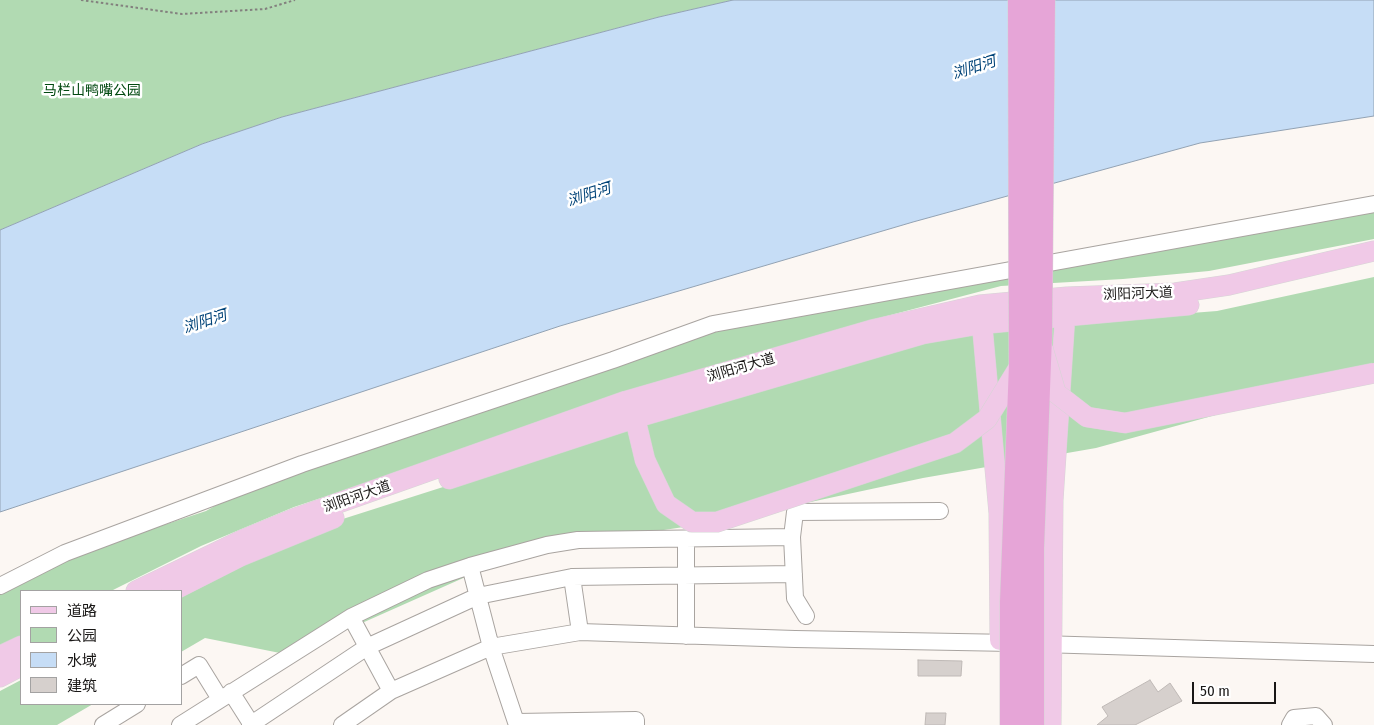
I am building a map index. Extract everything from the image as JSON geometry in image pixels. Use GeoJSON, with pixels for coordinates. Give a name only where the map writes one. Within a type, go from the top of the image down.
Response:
{"type":"FeatureCollection","features":[{"type":"Feature","properties":{"kind":"highway"},"geometry":{"type":"LineString","coordinates":[[1012,725],[1013,592],[1021,364],[1020,0]]}},
{"type":"Feature","properties":{"kind":"highway"},"geometry":{"type":"LineString","coordinates":[[1032,725],[1032,548],[1040,336],[1043,0]]}},
{"type":"Feature","properties":{"kind":"main road","name":"浏阳河大道"},"geometry":{"type":"LineString","coordinates":[[138,590],[242,540],[293,519],[631,410],[923,334],[981,314],[1066,306],[1229,285],[1374,252]]}},
{"type":"Feature","properties":{"kind":"main road","name":"浏阳河大道"},"geometry":{"type":"LineString","coordinates":[[1066,306],[1180,306],[1374,266]]}},
{"type":"Feature","properties":{"kind":"main road"},"geometry":{"type":"LineString","coordinates":[[1051,725],[1053,500],[1066,306]]}},
{"type":"Feature","properties":{"kind":"main road"},"geometry":{"type":"LineString","coordinates":[[981,314],[999,513],[1001,725]]}},
{"type":"Feature","properties":{"kind":"main road"},"geometry":{"type":"LineString","coordinates":[[1040,336],[1056,393],[1087,417],[1125,423],[1374,373]]}},
{"type":"Feature","properties":{"kind":"main road"},"geometry":{"type":"LineString","coordinates":[[631,410],[645,460],[666,504],[692,522],[717,522],[955,443],[987,419],[1021,364]]}},
{"type":"Feature","properties":{"kind":"main road","name":"浏阳河大道"},"geometry":{"type":"LineString","coordinates":[[174,590],[241,556],[350,511],[631,410]]}},
{"type":"Feature","properties":{"kind":"main road"},"geometry":{"type":"LineString","coordinates":[[0,656],[20,646]]}},
{"type":"Feature","properties":{"kind":"main road"},"geometry":{"type":"LineString","coordinates":[[0,677],[20,667]]}},
{"type":"Feature","properties":{"kind":"street"},"geometry":{"type":"LineString","coordinates":[[0,586],[65,553],[302,464],[613,360],[713,324],[1374,204]]}},
{"type":"Feature","properties":{"kind":"street"},"geometry":{"type":"LineString","coordinates":[[806,616],[795,598],[792,537],[795,512],[940,511]]}},
{"type":"Feature","properties":{"kind":"street"},"geometry":{"type":"LineString","coordinates":[[180,725],[350,617],[428,580],[470,566],[547,545],[578,540],[792,537]]}},
{"type":"Feature","properties":{"kind":"street"},"geometry":{"type":"LineString","coordinates":[[686,539],[686,636]]}},
{"type":"Feature","properties":{"kind":"street"},"geometry":{"type":"LineString","coordinates":[[470,566],[491,647],[517,724],[636,720],[636,725]]}},
{"type":"Feature","properties":{"kind":"street"},"geometry":{"type":"LineString","coordinates":[[182,675],[199,665],[251,725],[367,647],[478,596],[572,577],[794,574]]}},
{"type":"Feature","properties":{"kind":"street"},"geometry":{"type":"LineString","coordinates":[[572,577],[580,632]]}},
{"type":"Feature","properties":{"kind":"street"},"geometry":{"type":"LineString","coordinates":[[350,617],[391,691]]}},
{"type":"Feature","properties":{"kind":"street"},"geometry":{"type":"LineString","coordinates":[[342,725],[391,691],[491,647],[580,632],[1374,654]]}},
{"type":"Feature","properties":{"kind":"street"},"geometry":{"type":"LineString","coordinates":[[103,725],[135,705]]}},
{"type":"Feature","properties":{"kind":"street"},"geometry":{"type":"LineString","coordinates":[[1290,725],[1294,718],[1316,716],[1324,725]]}},
{"type":"Feature","properties":{"kind":"path"},"geometry":{"type":"LineString","coordinates":[[81,0],[182,14],[265,8],[294,0]]}},
{"type":"Feature","properties":{"kind":"green space","name":"马栏山鸭嘴公园"},"geometry":{"type":"Polygon","coordinates":[[[0,0],[733,0],[659,17],[282,117],[202,144],[0,230],[0,0]]]}},
{"type":"Feature","properties":{"kind":"green space"},"geometry":{"type":"Polygon","coordinates":[[[1374,211],[1374,239],[1209,271],[1123,279],[1001,286],[864,322],[744,357],[294,507],[201,546],[113,590],[20,590],[20,637],[0,647],[0,590],[67,557],[206,511],[236,494],[523,397],[556,388],[692,337],[729,326],[1374,211]]]}},
{"type":"Feature","properties":{"kind":"green space"},"geometry":{"type":"Polygon","coordinates":[[[1374,277],[1374,377],[1357,376],[1096,448],[923,478],[717,522],[524,551],[290,655],[205,638],[182,651],[182,594],[302,532],[923,334],[1217,311],[1374,277]]]}},
{"type":"Feature","properties":{"kind":"green space"},"geometry":{"type":"Polygon","coordinates":[[[20,681],[20,705],[91,705],[57,725],[0,725],[0,691],[20,681]]]}},
{"type":"Feature","properties":{"kind":"water","name":"浏阳河"},"geometry":{"type":"Polygon","coordinates":[[[733,0],[1374,0],[1374,116],[1200,143],[913,222],[560,326],[0,512],[0,230],[202,144],[282,117],[659,17],[733,0]]]}},
{"type":"Feature","properties":{"kind":"building"},"geometry":{"type":"Polygon","coordinates":[[[918,660],[962,661],[961,676],[918,676],[918,660]]]}},
{"type":"Feature","properties":{"kind":"building"},"geometry":{"type":"Polygon","coordinates":[[[1150,680],[1158,692],[1170,683],[1182,701],[1135,725],[1097,725],[1108,716],[1102,707],[1150,680]]]}},
{"type":"Feature","properties":{"kind":"building"},"geometry":{"type":"Polygon","coordinates":[[[926,713],[946,713],[945,725],[925,725],[926,713]]]}}]}
